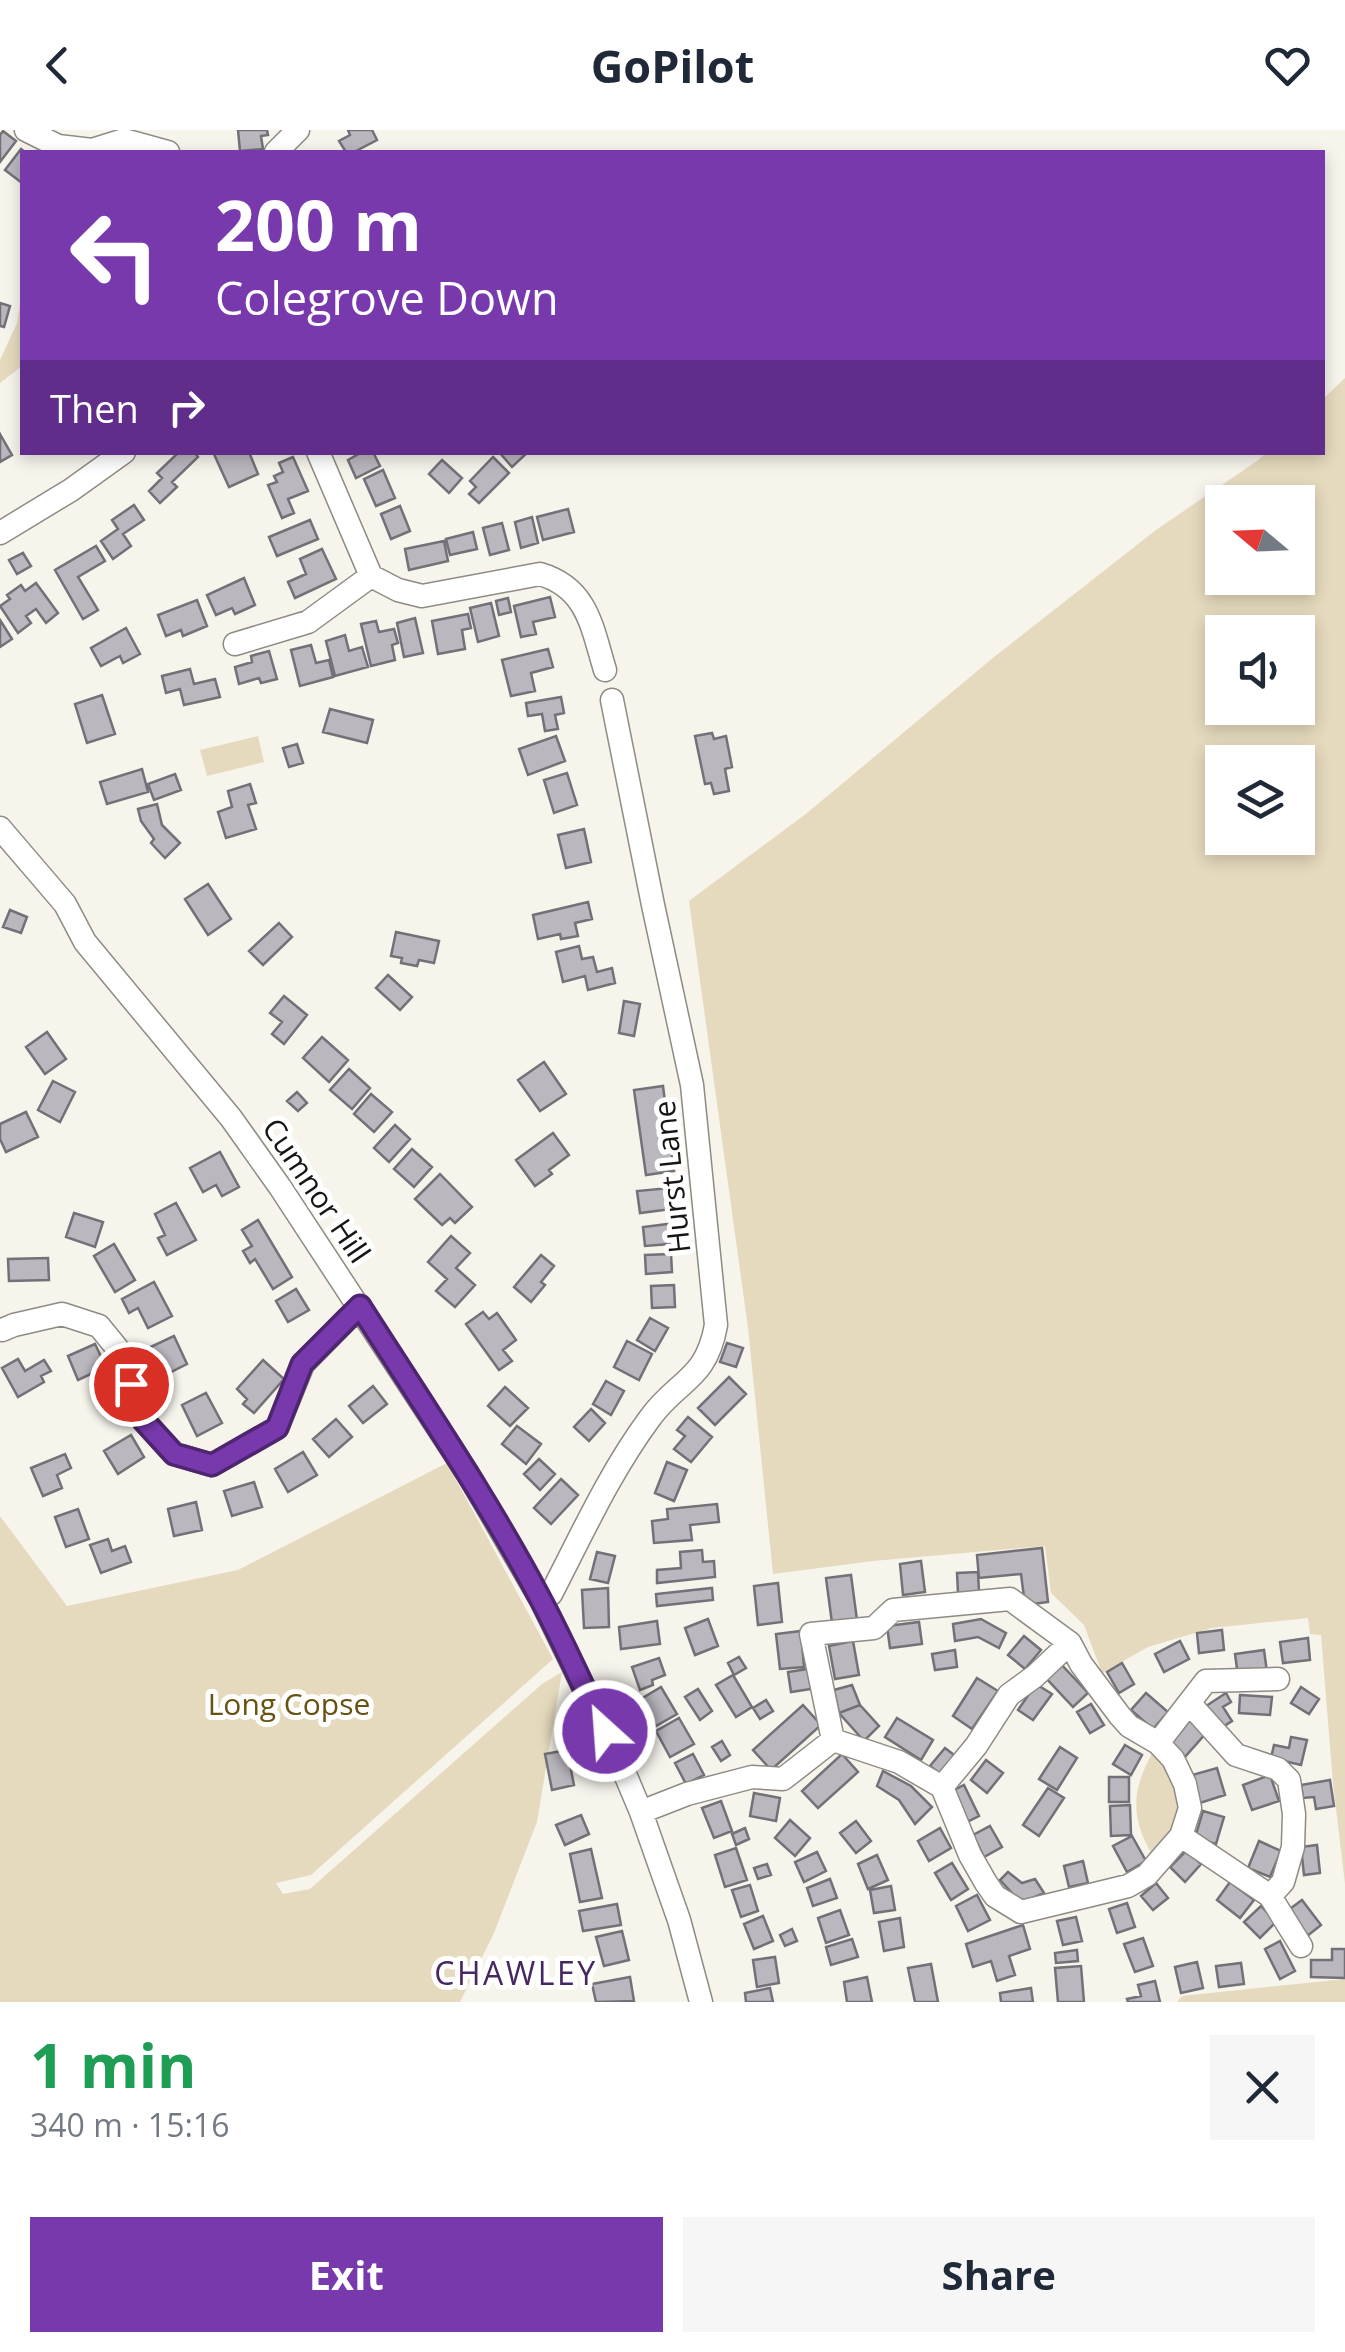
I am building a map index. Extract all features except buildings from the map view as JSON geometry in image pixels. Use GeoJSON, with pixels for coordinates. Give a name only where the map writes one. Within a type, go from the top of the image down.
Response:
{"type":"FeatureCollection","features":[{"type":"Feature","properties":{"kind":"street"},"geometry":{"type":"LineString","coordinates":[[26,130],[58,146],[92,150],[123,135],[163,150]]}},
{"type":"Feature","properties":{"kind":"street"},"geometry":{"type":"LineString","coordinates":[[278,150],[298,130]]}},
{"type":"Feature","properties":{"kind":"street"},"geometry":{"type":"LineString","coordinates":[[0,533],[120,455]]}},
{"type":"Feature","properties":{"kind":"street"},"geometry":{"type":"LineString","coordinates":[[319,455],[371,576],[398,590],[422,596],[540,574],[557,579],[576,594],[588,616],[604,670]]}},
{"type":"Feature","properties":{"kind":"street"},"geometry":{"type":"LineString","coordinates":[[235,644],[308,622],[371,576]]}},
{"type":"Feature","properties":{"kind":"street","name":"Hurst Lane"},"geometry":{"type":"LineString","coordinates":[[541,1600],[551,1594],[611,1478],[652,1414],[700,1370],[713,1345],[716,1326],[692,1085],[612,700]]}},
{"type":"Feature","properties":{"kind":"street","name":"Cumnor Hill"},"geometry":{"type":"LineString","coordinates":[[0,828],[65,904],[86,942],[231,1118],[360,1306],[468,1474],[541,1600],[642,1812],[680,1920],[701,2002]]}},
{"type":"Feature","properties":{"kind":"street"},"geometry":{"type":"LineString","coordinates":[[7,1321],[62,1314],[99,1326],[117,1348],[144,1421],[174,1454],[212,1465],[277,1428],[302,1364],[360,1306]]}},
{"type":"Feature","properties":{"kind":"street"},"geometry":{"type":"LineString","coordinates":[[1010,1599],[1075,1653],[1129,1726],[1158,1743],[1173,1759],[1186,1784],[1190,1808],[1182,1836],[1147,1875],[1128,1886],[1021,1912],[995,1896],[986,1884],[942,1788],[898,1762],[833,1740],[811,1634],[874,1628],[893,1610],[1010,1599]]}},
{"type":"Feature","properties":{"kind":"street"},"geometry":{"type":"LineString","coordinates":[[942,1788],[976,1746],[1009,1695],[1075,1653]]}},
{"type":"Feature","properties":{"kind":"street"},"geometry":{"type":"LineString","coordinates":[[1158,1743],[1206,1681],[1278,1679]]}},
{"type":"Feature","properties":{"kind":"street"},"geometry":{"type":"LineString","coordinates":[[1189,1703],[1236,1756],[1278,1768],[1289,1780],[1293,1847],[1284,1882],[1270,1896]]}},
{"type":"Feature","properties":{"kind":"street"},"geometry":{"type":"LineString","coordinates":[[642,1812],[687,1794],[752,1777],[783,1780],[833,1740]]}},
{"type":"Feature","properties":{"kind":"street"},"geometry":{"type":"LineString","coordinates":[[1182,1836],[1270,1896],[1301,1946]]}},
{"type":"Feature","properties":{"kind":"green space"},"geometry":{"type":"Polygon","coordinates":[[[20,304],[20,368],[0,383],[0,360],[17,323],[20,304]]]}},
{"type":"Feature","properties":{"kind":"green space"},"geometry":{"type":"Polygon","coordinates":[[[1345,378],[1345,1884],[1321,1635],[1310,1634],[1308,1618],[1212,1628],[1148,1647],[1102,1673],[1084,1625],[1051,1593],[1045,1546],[773,1574],[748,1328],[689,901],[807,813],[994,657],[1156,530],[1205,497],[1205,595],[1315,595],[1315,485],[1222,485],[1264,455],[1325,455],[1325,397],[1345,378]]]}},
{"type":"Feature","properties":{"kind":"green space"},"geometry":{"type":"Polygon","coordinates":[[[258,736],[264,762],[207,776],[200,750],[258,736]]]}},
{"type":"Feature","properties":{"kind":"green space","name":"Long Copse"},"geometry":{"type":"Polygon","coordinates":[[[447,1463],[553,1659],[311,1875],[276,1883],[283,1894],[310,1889],[542,1684],[562,1672],[537,1822],[494,1933],[460,2002],[0,2002],[0,1516],[67,1606],[238,1570],[447,1463]]]}},
{"type":"Feature","properties":{"kind":"green space"},"geometry":{"type":"Polygon","coordinates":[[[1158,1743],[1190,1808],[1158,1863],[1141,1832],[1136,1803],[1142,1774],[1158,1743]]]}},
{"type":"Feature","properties":{"kind":"green space"},"geometry":{"type":"Polygon","coordinates":[[[1345,1979],[1345,2002],[1177,2002],[1182,1996],[1345,1979]]]}},
{"type":"Feature","properties":{"kind":"district","name":"CHAWLEY"},"geometry":{"type":"Point","coordinates":[516,1972]}},
{"type":"Feature","properties":{"kind":"route"},"geometry":{"type":"LineString","coordinates":[[131,1384],[144,1421],[174,1454],[212,1465],[277,1428],[302,1364],[360,1306],[505,1537],[541,1600],[605,1731]]}}]}
